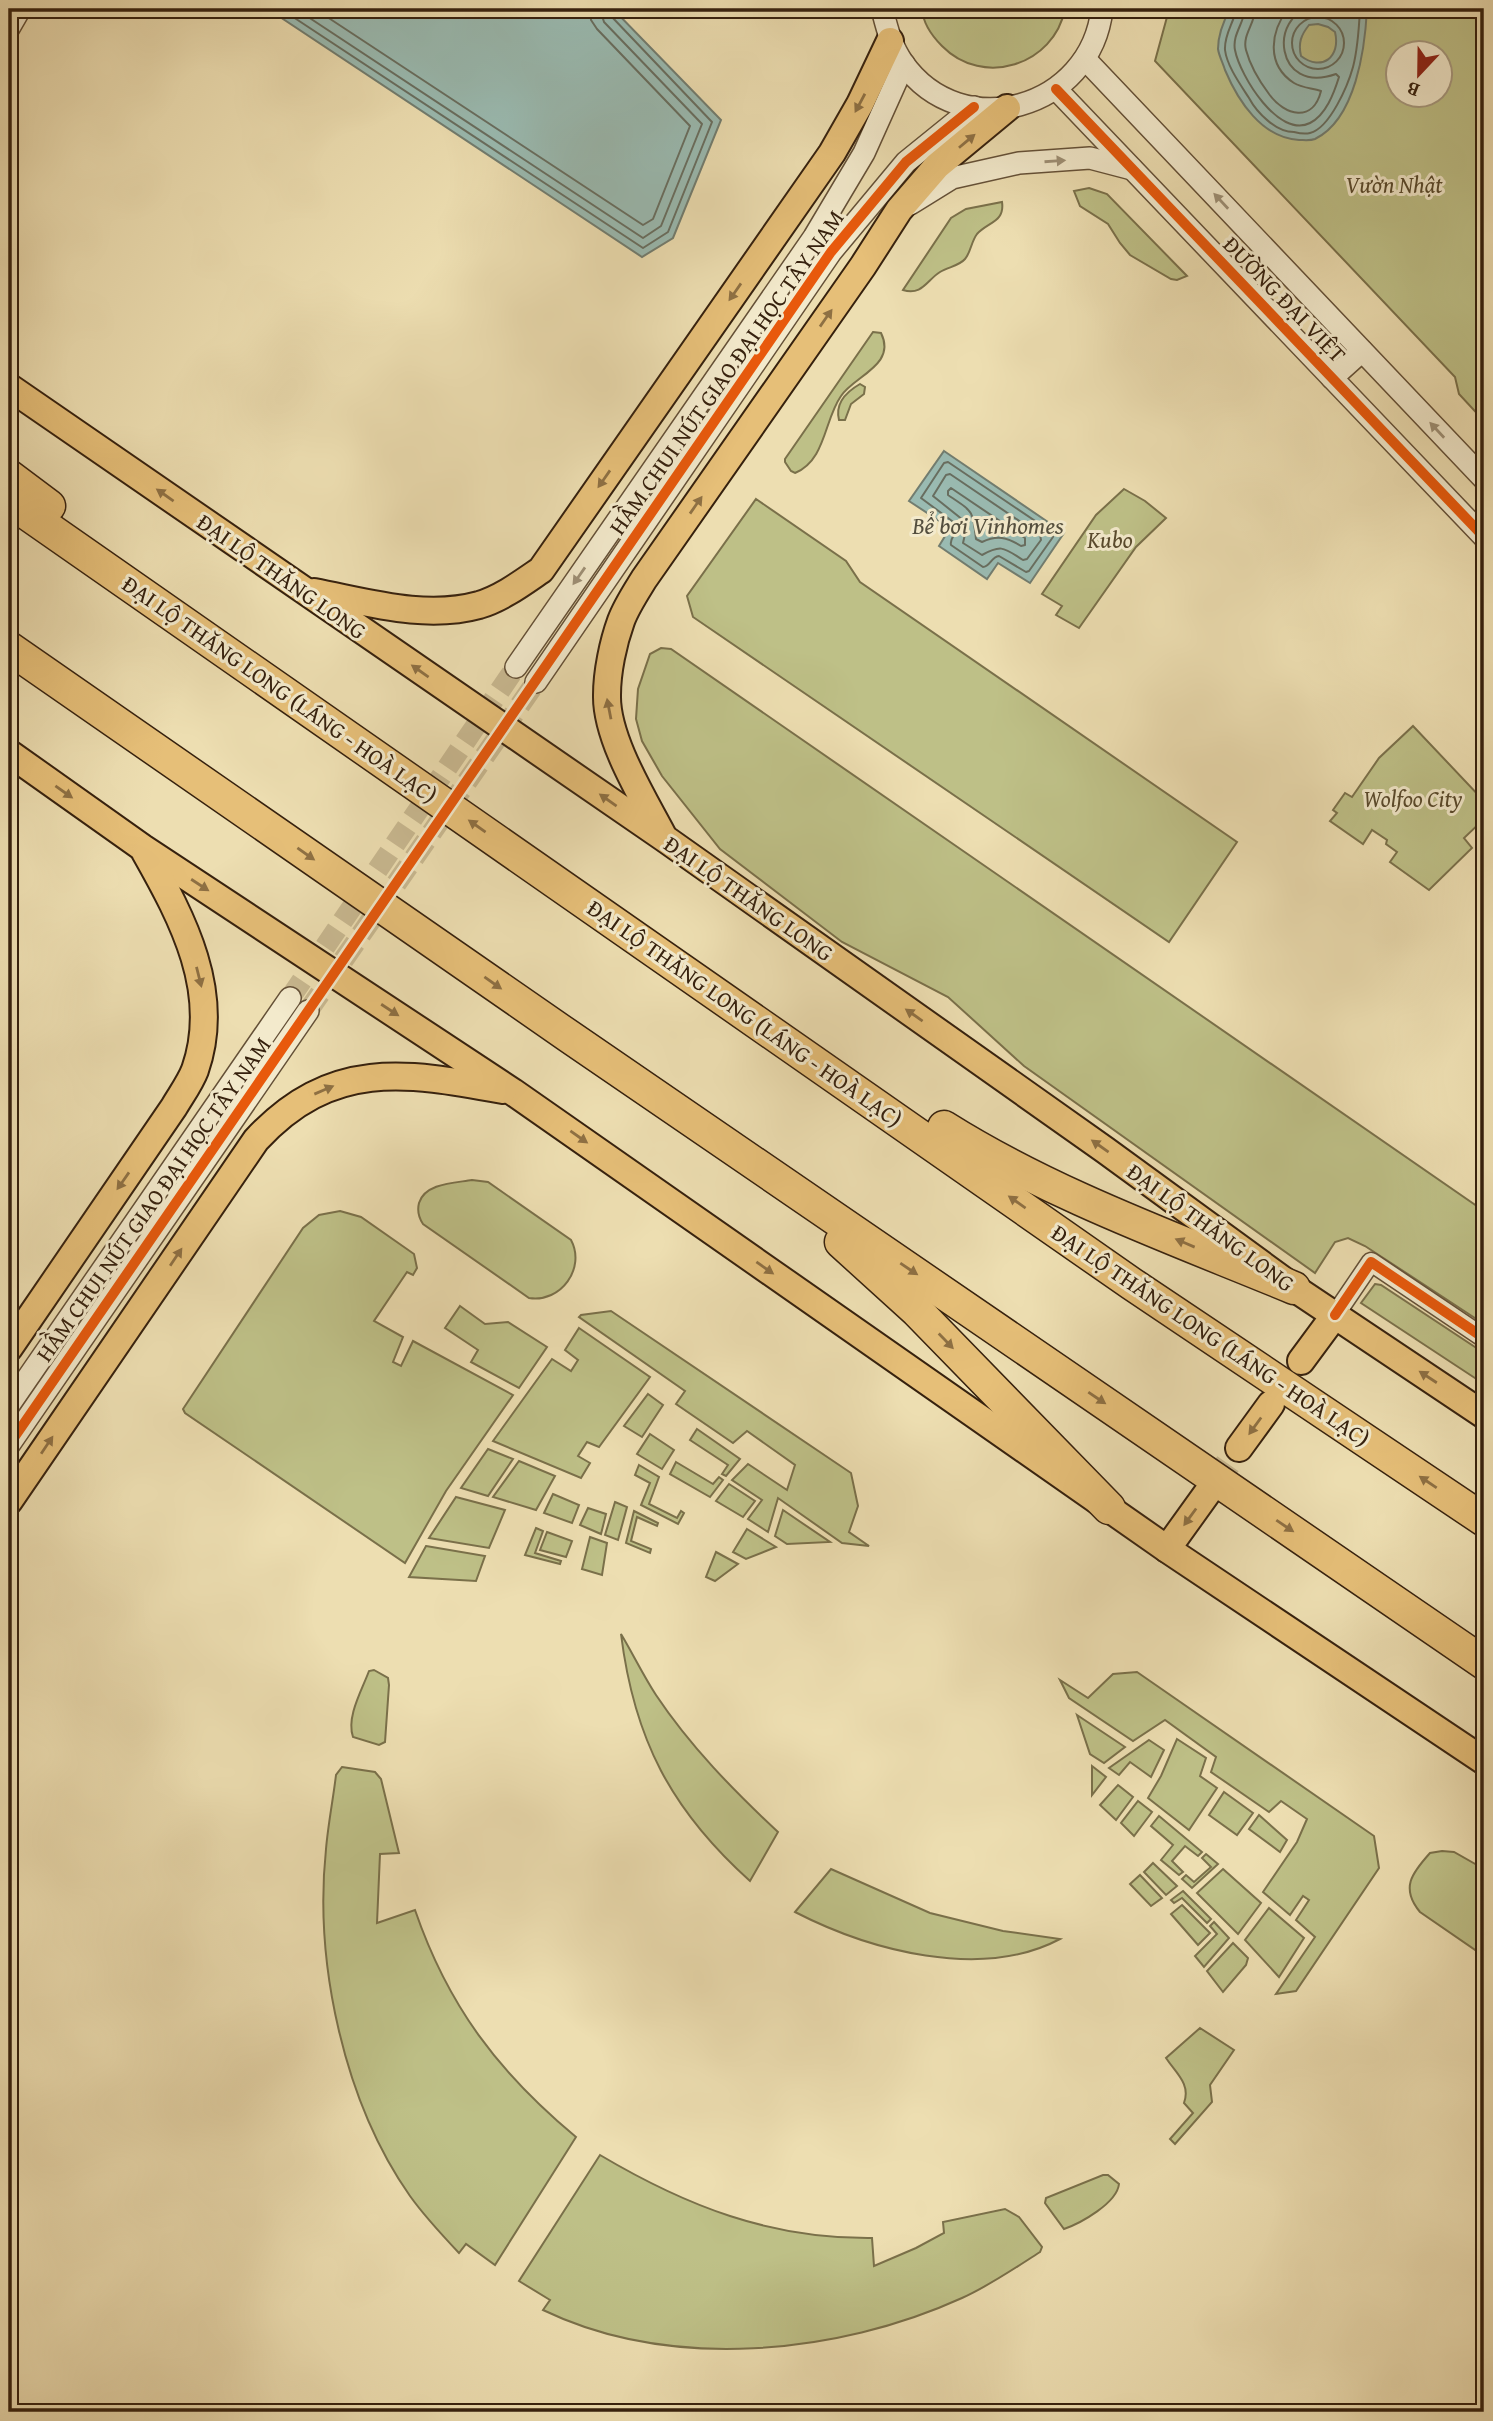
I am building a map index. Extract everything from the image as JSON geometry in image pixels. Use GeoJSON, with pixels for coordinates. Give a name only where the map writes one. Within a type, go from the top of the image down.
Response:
{"type":"FeatureCollection","features":[{"type":"Feature","properties":{"kind":"highway"},"geometry":{"type":"LineString","coordinates":[[9,476],[180,601],[372,754]]}},
{"type":"Feature","properties":{"kind":"highway","name":"ĐẠI LỘ THĂNG LONG (LÁNG - HOÀ LẠC)"},"geometry":{"type":"LineString","coordinates":[[9,501],[1132,1284],[1484,1520]]}},
{"type":"Feature","properties":{"kind":"highway"},"geometry":{"type":"LineString","coordinates":[[9,648],[570,1037],[1484,1663]]}},
{"type":"Feature","properties":{"kind":"highway"},"geometry":{"type":"LineString","coordinates":[[9,668],[125,748],[250,815]]}},
{"type":"Feature","properties":{"kind":"highway"},"geometry":{"type":"LineString","coordinates":[[533,865],[641,920],[884,1088],[978,1148],[1105,1208],[1294,1287]]}},
{"type":"Feature","properties":{"kind":"highway"},"geometry":{"type":"LineString","coordinates":[[570,1037],[681,1133],[825,1228],[917,1311],[1109,1508]]}},
{"type":"Feature","properties":{"kind":"main road"},"geometry":{"type":"LineString","coordinates":[[302,589],[404,610],[443,610],[480,605],[514,589],[541,570],[832,153],[860,104],[897,53]]}},
{"type":"Feature","properties":{"kind":"main road"},"geometry":{"type":"LineString","coordinates":[[664,838],[631,776],[608,708],[609,673],[621,620],[644,579],[863,266],[899,210],[937,166],[1007,108]]}},
{"type":"Feature","properties":{"kind":"main road","name":"ĐẠI LỘ THĂNG LONG"},"geometry":{"type":"LineString","coordinates":[[9,387],[664,838],[1294,1287],[1484,1415]]}},
{"type":"Feature","properties":{"kind":"main road"},"geometry":{"type":"LineString","coordinates":[[9,753],[143,848],[513,1091],[1167,1549],[1484,1761]]}},
{"type":"Feature","properties":{"kind":"main road"},"geometry":{"type":"LineString","coordinates":[[9,1348],[174,1107],[194,1072],[200,1051],[205,1010],[192,946],[171,898],[143,848]]}},
{"type":"Feature","properties":{"kind":"main road"},"geometry":{"type":"LineString","coordinates":[[9,1501],[256,1140],[289,1109],[315,1093],[339,1083],[369,1077],[443,1079],[513,1091]]}},
{"type":"Feature","properties":{"kind":"main road"},"geometry":{"type":"LineString","coordinates":[[1301,1361],[1335,1315]]}},
{"type":"Feature","properties":{"kind":"main road"},"geometry":{"type":"LineString","coordinates":[[1239,1448],[1271,1404]]}},
{"type":"Feature","properties":{"kind":"main road"},"geometry":{"type":"LineString","coordinates":[[1167,1549],[1213,1485]]}},
{"type":"Feature","properties":{"kind":"street"},"geometry":{"type":"LineString","coordinates":[[9,28],[20,9]]}},
{"type":"Feature","properties":{"kind":"street"},"geometry":{"type":"LineString","coordinates":[[882,9],[897,53],[923,84],[947,99],[974,107],[1007,108],[1032,102],[1056,89],[1072,75],[1086,59],[1100,27],[1102,9]]}},
{"type":"Feature","properties":{"kind":"street","name":"HẦM CHUI NÚT GIAO ĐẠI HỌC TÂY NAM"},"geometry":{"type":"LineString","coordinates":[[516,667],[814,237],[864,153],[897,53]]}},
{"type":"Feature","properties":{"kind":"street","name":"ĐƯỜNG ĐẠI VIỆT"},"geometry":{"type":"LineString","coordinates":[[1086,59],[1484,479]]}},
{"type":"Feature","properties":{"kind":"street","name":"ĐƯỜNG ĐẠI VIỆT"},"geometry":{"type":"LineString","coordinates":[[1056,89],[1484,537]]}},
{"type":"Feature","properties":{"kind":"street","name":"HẦM CHUI NÚT GIAO ĐẠI HỌC TÂY NAM"},"geometry":{"type":"LineString","coordinates":[[536,682],[831,252],[906,162],[974,107]]}},
{"type":"Feature","properties":{"kind":"street"},"geometry":{"type":"LineString","coordinates":[[899,210],[952,178],[1018,163],[1090,158],[1132,169]]}},
{"type":"Feature","properties":{"kind":"street"},"geometry":{"type":"LineString","coordinates":[[1332,379],[1362,351]]}},
{"type":"Feature","properties":{"kind":"street","name":"HẦM CHUI NÚT GIAO ĐẠI HỌC TÂY NAM"},"geometry":{"type":"LineString","coordinates":[[9,1405],[289,998]]}},
{"type":"Feature","properties":{"kind":"street","name":"HẦM CHUI NÚT GIAO ĐẠI HỌC TÂY NAM"},"geometry":{"type":"LineString","coordinates":[[9,1445],[308,1011]]}},
{"type":"Feature","properties":{"kind":"street"},"geometry":{"type":"LineString","coordinates":[[1335,1315],[1371,1262],[1484,1338]]}},
{"type":"Feature","properties":{"kind":"green space"},"geometry":{"type":"Polygon","coordinates":[[[922,9],[1065,9],[1058,28],[1047,44],[1032,56],[1015,64],[996,68],[977,66],[959,59],[942,46],[929,29],[922,9]]]}},
{"type":"Feature","properties":{"kind":"green space","name":"Vườn Nhật"},"geometry":{"type":"Polygon","coordinates":[[[1165,9],[1484,9],[1484,421],[1459,394],[1455,377],[1155,61],[1167,17],[1165,9]]]}},
{"type":"Feature","properties":{"kind":"green space"},"geometry":{"type":"Polygon","coordinates":[[[1089,188],[1107,194],[1187,276],[1171,279],[1130,255],[1108,224],[1080,206],[1074,191],[1089,188]]]}},
{"type":"Feature","properties":{"kind":"green space"},"geometry":{"type":"Polygon","coordinates":[[[1002,202],[1001,214],[977,234],[963,261],[940,272],[920,289],[903,290],[951,218],[966,209],[1002,202]]]}},
{"type":"Feature","properties":{"kind":"green space"},"geometry":{"type":"Polygon","coordinates":[[[873,332],[881,333],[884,344],[879,362],[841,396],[813,459],[795,473],[791,471],[785,459],[873,332]]]}},
{"type":"Feature","properties":{"kind":"green space"},"geometry":{"type":"Polygon","coordinates":[[[860,384],[865,387],[864,394],[851,404],[845,420],[839,420],[840,404],[850,391],[860,384]]]}},
{"type":"Feature","properties":{"kind":"green space","name":"Kubo"},"geometry":{"type":"Polygon","coordinates":[[[1124,489],[1166,518],[1136,547],[1079,628],[1056,615],[1062,606],[1042,594],[1096,515],[1124,489]]]}},
{"type":"Feature","properties":{"kind":"green space"},"geometry":{"type":"Polygon","coordinates":[[[756,499],[846,561],[860,582],[1237,842],[1169,942],[693,617],[687,596],[756,499]]]}},
{"type":"Feature","properties":{"kind":"green space"},"geometry":{"type":"Polygon","coordinates":[[[661,648],[671,649],[1484,1211],[1484,1324],[1365,1246],[1348,1238],[1335,1242],[1315,1273],[1024,1066],[948,997],[842,942],[720,849],[662,776],[642,741],[636,719],[638,689],[650,654],[661,648]]]}},
{"type":"Feature","properties":{"kind":"green space","name":"Wolfoo City"},"geometry":{"type":"Polygon","coordinates":[[[1413,726],[1484,801],[1477,810],[1484,819],[1464,838],[1472,848],[1429,890],[1390,862],[1397,852],[1386,844],[1387,840],[1372,830],[1363,844],[1330,821],[1337,813],[1333,810],[1345,793],[1352,797],[1379,758],[1413,726]]]}},
{"type":"Feature","properties":{"kind":"green space"},"geometry":{"type":"Polygon","coordinates":[[[472,1180],[488,1182],[571,1240],[575,1251],[573,1272],[560,1289],[541,1298],[529,1298],[423,1224],[418,1206],[427,1191],[441,1185],[472,1180]]]}},
{"type":"Feature","properties":{"kind":"green space"},"geometry":{"type":"Polygon","coordinates":[[[340,1211],[361,1217],[414,1254],[417,1268],[413,1275],[407,1272],[374,1321],[403,1337],[393,1362],[401,1366],[413,1341],[513,1395],[446,1491],[405,1563],[185,1413],[183,1409],[303,1228],[319,1215],[340,1211]]]}},
{"type":"Feature","properties":{"kind":"green space"},"geometry":{"type":"Polygon","coordinates":[[[1375,1284],[1381,1285],[1484,1353],[1484,1384],[1361,1303],[1375,1284]]]}},
{"type":"Feature","properties":{"kind":"green space"},"geometry":{"type":"Polygon","coordinates":[[[460,1306],[485,1324],[508,1322],[547,1347],[519,1388],[471,1362],[478,1350],[445,1328],[460,1306]]]}},
{"type":"Feature","properties":{"kind":"green space"},"geometry":{"type":"Polygon","coordinates":[[[611,1311],[851,1473],[858,1506],[849,1532],[869,1546],[842,1543],[778,1498],[768,1532],[748,1519],[762,1500],[732,1480],[748,1464],[787,1490],[795,1465],[747,1431],[733,1443],[676,1404],[685,1391],[579,1317],[611,1311]]]}},
{"type":"Feature","properties":{"kind":"green space"},"geometry":{"type":"Polygon","coordinates":[[[579,1328],[650,1377],[599,1447],[587,1442],[578,1456],[590,1463],[581,1478],[493,1441],[552,1359],[571,1371],[578,1360],[565,1350],[579,1328]]]}},
{"type":"Feature","properties":{"kind":"green space"},"geometry":{"type":"Polygon","coordinates":[[[648,1394],[663,1405],[642,1437],[624,1426],[648,1394]]]}},
{"type":"Feature","properties":{"kind":"green space"},"geometry":{"type":"Polygon","coordinates":[[[697,1429],[740,1459],[726,1476],[722,1474],[728,1465],[690,1440],[697,1429]]]}},
{"type":"Feature","properties":{"kind":"green space"},"geometry":{"type":"Polygon","coordinates":[[[650,1434],[674,1450],[662,1469],[637,1454],[650,1434]]]}},
{"type":"Feature","properties":{"kind":"green space"},"geometry":{"type":"Polygon","coordinates":[[[488,1449],[513,1459],[488,1496],[461,1488],[488,1449]]]}},
{"type":"Feature","properties":{"kind":"green space"},"geometry":{"type":"Polygon","coordinates":[[[519,1461],[555,1476],[536,1510],[493,1497],[519,1461]]]}},
{"type":"Feature","properties":{"kind":"green space"},"geometry":{"type":"Polygon","coordinates":[[[676,1462],[713,1484],[719,1477],[723,1480],[710,1497],[670,1474],[676,1462]]]}},
{"type":"Feature","properties":{"kind":"green space"},"geometry":{"type":"Polygon","coordinates":[[[639,1465],[659,1477],[649,1504],[677,1518],[681,1511],[684,1513],[678,1524],[641,1505],[650,1483],[635,1475],[639,1465]]]}},
{"type":"Feature","properties":{"kind":"green space"},"geometry":{"type":"Polygon","coordinates":[[[729,1484],[755,1501],[743,1517],[716,1501],[729,1484]]]}},
{"type":"Feature","properties":{"kind":"green space"},"geometry":{"type":"Polygon","coordinates":[[[553,1494],[579,1505],[572,1523],[544,1513],[553,1494]]]}},
{"type":"Feature","properties":{"kind":"green space"},"geometry":{"type":"Polygon","coordinates":[[[456,1497],[505,1510],[489,1548],[429,1538],[456,1497]]]}},
{"type":"Feature","properties":{"kind":"green space"},"geometry":{"type":"Polygon","coordinates":[[[615,1502],[627,1507],[618,1540],[605,1535],[615,1502]]]}},
{"type":"Feature","properties":{"kind":"green space"},"geometry":{"type":"Polygon","coordinates":[[[588,1508],[606,1514],[601,1534],[580,1525],[588,1508]]]}},
{"type":"Feature","properties":{"kind":"green space"},"geometry":{"type":"Polygon","coordinates":[[[783,1510],[830,1542],[787,1544],[775,1536],[783,1510]]]}},
{"type":"Feature","properties":{"kind":"green space"},"geometry":{"type":"Polygon","coordinates":[[[634,1511],[658,1523],[657,1526],[637,1517],[631,1541],[651,1549],[650,1553],[626,1543],[634,1511]]]}},
{"type":"Feature","properties":{"kind":"green space"},"geometry":{"type":"Polygon","coordinates":[[[536,1528],[543,1531],[535,1553],[561,1561],[560,1564],[525,1555],[536,1528]]]}},
{"type":"Feature","properties":{"kind":"green space"},"geometry":{"type":"Polygon","coordinates":[[[747,1529],[776,1547],[746,1559],[733,1552],[747,1529]]]}},
{"type":"Feature","properties":{"kind":"green space"},"geometry":{"type":"Polygon","coordinates":[[[547,1532],[572,1541],[566,1557],[540,1550],[547,1532]]]}},
{"type":"Feature","properties":{"kind":"green space"},"geometry":{"type":"Polygon","coordinates":[[[590,1537],[607,1543],[602,1575],[582,1569],[590,1537]]]}},
{"type":"Feature","properties":{"kind":"green space"},"geometry":{"type":"Polygon","coordinates":[[[426,1546],[485,1556],[476,1581],[409,1577],[426,1546]]]}},
{"type":"Feature","properties":{"kind":"green space"},"geometry":{"type":"Polygon","coordinates":[[[716,1552],[738,1564],[715,1581],[706,1577],[716,1552]]]}},
{"type":"Feature","properties":{"kind":"green space"},"geometry":{"type":"Polygon","coordinates":[[[621,1634],[656,1695],[683,1732],[729,1784],[778,1832],[750,1881],[698,1827],[661,1770],[636,1707],[621,1634]]]}},
{"type":"Feature","properties":{"kind":"green space"},"geometry":{"type":"Polygon","coordinates":[[[374,1670],[388,1678],[389,1685],[385,1742],[379,1745],[353,1737],[351,1729],[359,1695],[369,1671],[374,1670]]]}},
{"type":"Feature","properties":{"kind":"green space"},"geometry":{"type":"Polygon","coordinates":[[[1137,1672],[1374,1836],[1379,1868],[1296,1991],[1276,1994],[1315,1937],[1296,1920],[1309,1900],[1303,1896],[1290,1915],[1263,1892],[1297,1842],[1307,1819],[1281,1801],[1269,1812],[1211,1772],[1216,1757],[1165,1720],[1133,1741],[1069,1698],[1060,1680],[1088,1698],[1113,1674],[1137,1672]]]}},
{"type":"Feature","properties":{"kind":"green space"},"geometry":{"type":"Polygon","coordinates":[[[1077,1715],[1125,1747],[1104,1763],[1090,1754],[1077,1715]]]}},
{"type":"Feature","properties":{"kind":"green space"},"geometry":{"type":"Polygon","coordinates":[[[1177,1739],[1206,1758],[1200,1776],[1217,1788],[1189,1830],[1148,1798],[1177,1739]]]}},
{"type":"Feature","properties":{"kind":"green space"},"geometry":{"type":"Polygon","coordinates":[[[1149,1740],[1164,1750],[1151,1777],[1130,1762],[1119,1775],[1109,1768],[1149,1740]]]}},
{"type":"Feature","properties":{"kind":"green space"},"geometry":{"type":"Polygon","coordinates":[[[1092,1766],[1106,1777],[1092,1795],[1092,1766]]]}},
{"type":"Feature","properties":{"kind":"green space"},"geometry":{"type":"Polygon","coordinates":[[[342,1767],[375,1772],[381,1779],[399,1853],[380,1854],[377,1923],[415,1910],[443,1977],[479,2035],[523,2088],[576,2137],[495,2265],[466,2244],[459,2253],[416,2204],[387,2159],[367,2118],[351,2075],[330,1984],[323,1893],[336,1775],[342,1767]]]}},
{"type":"Feature","properties":{"kind":"green space"},"geometry":{"type":"Polygon","coordinates":[[[1118,1785],[1133,1797],[1116,1820],[1100,1805],[1118,1785]]]}},
{"type":"Feature","properties":{"kind":"green space"},"geometry":{"type":"Polygon","coordinates":[[[1224,1792],[1253,1813],[1237,1835],[1209,1815],[1224,1792]]]}},
{"type":"Feature","properties":{"kind":"green space"},"geometry":{"type":"Polygon","coordinates":[[[1138,1801],[1152,1812],[1134,1836],[1121,1823],[1138,1801]]]}},
{"type":"Feature","properties":{"kind":"green space"},"geometry":{"type":"Polygon","coordinates":[[[1259,1815],[1287,1840],[1280,1852],[1249,1829],[1259,1815]]]}},
{"type":"Feature","properties":{"kind":"green space"},"geometry":{"type":"Polygon","coordinates":[[[1159,1816],[1202,1852],[1198,1856],[1185,1846],[1172,1861],[1183,1872],[1179,1875],[1161,1860],[1173,1845],[1151,1826],[1159,1816]]]}},
{"type":"Feature","properties":{"kind":"green space"},"geometry":{"type":"Polygon","coordinates":[[[1454,1852],[1484,1869],[1484,1956],[1420,1912],[1414,1903],[1410,1888],[1414,1874],[1430,1853],[1454,1852]]]}},
{"type":"Feature","properties":{"kind":"green space"},"geometry":{"type":"Polygon","coordinates":[[[1206,1854],[1218,1864],[1192,1888],[1182,1879],[1186,1875],[1194,1882],[1211,1867],[1202,1858],[1206,1854]]]}},
{"type":"Feature","properties":{"kind":"green space"},"geometry":{"type":"Polygon","coordinates":[[[1153,1863],[1177,1886],[1166,1895],[1144,1872],[1153,1863]]]}},
{"type":"Feature","properties":{"kind":"green space"},"geometry":{"type":"Polygon","coordinates":[[[831,1869],[930,1913],[1003,1931],[1060,1939],[1029,1951],[996,1958],[961,1959],[926,1956],[857,1938],[795,1912],[831,1869]]]}},
{"type":"Feature","properties":{"kind":"green space"},"geometry":{"type":"Polygon","coordinates":[[[1223,1869],[1261,1903],[1238,1934],[1197,1893],[1223,1869]]]}},
{"type":"Feature","properties":{"kind":"green space"},"geometry":{"type":"Polygon","coordinates":[[[1140,1875],[1162,1898],[1151,1906],[1130,1884],[1140,1875]]]}},
{"type":"Feature","properties":{"kind":"green space"},"geometry":{"type":"Polygon","coordinates":[[[1183,1891],[1211,1919],[1207,1923],[1182,1898],[1174,1903],[1171,1900],[1183,1891]]]}},
{"type":"Feature","properties":{"kind":"green space"},"geometry":{"type":"Polygon","coordinates":[[[1182,1905],[1210,1933],[1198,1945],[1171,1914],[1182,1905]]]}},
{"type":"Feature","properties":{"kind":"green space"},"geometry":{"type":"Polygon","coordinates":[[[1269,1908],[1304,1938],[1279,1977],[1245,1940],[1269,1908]]]}},
{"type":"Feature","properties":{"kind":"green space"},"geometry":{"type":"Polygon","coordinates":[[[1214,1922],[1229,1938],[1204,1967],[1195,1956],[1217,1934],[1210,1926],[1214,1922]]]}},
{"type":"Feature","properties":{"kind":"green space"},"geometry":{"type":"Polygon","coordinates":[[[1233,1943],[1248,1958],[1246,1965],[1223,1992],[1207,1971],[1233,1943]]]}},
{"type":"Feature","properties":{"kind":"green space"},"geometry":{"type":"Polygon","coordinates":[[[1200,2028],[1234,2050],[1210,2085],[1212,2102],[1175,2144],[1170,2139],[1193,2113],[1184,2103],[1184,2084],[1166,2058],[1200,2028]]]}},
{"type":"Feature","properties":{"kind":"green space"},"geometry":{"type":"Polygon","coordinates":[[[600,2155],[664,2190],[730,2216],[799,2233],[872,2238],[874,2266],[944,2233],[943,2222],[1005,2209],[1019,2217],[1042,2247],[1040,2252],[962,2298],[862,2333],[808,2343],[753,2348],[698,2348],[644,2342],[592,2329],[543,2310],[550,2300],[519,2281],[600,2155]]]}},
{"type":"Feature","properties":{"kind":"green space"},"geometry":{"type":"Polygon","coordinates":[[[1108,2175],[1119,2184],[1112,2198],[1088,2217],[1064,2229],[1045,2203],[1046,2198],[1108,2175]]]}},
{"type":"Feature","properties":{"kind":"water"},"geometry":{"type":"Polygon","coordinates":[[[268,9],[613,9],[721,120],[673,238],[642,257],[268,9]]]}},
{"type":"Feature","properties":{"kind":"water"},"geometry":{"type":"Polygon","coordinates":[[[1230,9],[1367,9],[1364,43],[1356,81],[1340,116],[1329,129],[1313,140],[1286,138],[1274,133],[1253,116],[1230,82],[1219,52],[1220,33],[1230,9]],[[1309,25],[1301,39],[1301,56],[1316,63],[1323,62],[1332,55],[1335,49],[1335,32],[1328,27],[1309,25]]]}},
{"type":"Feature","properties":{"kind":"water","name":"Bể bơi Vinhomes"},"geometry":{"type":"Polygon","coordinates":[[[944,451],[1064,533],[1030,583],[998,563],[987,579],[939,546],[950,528],[909,501],[944,451]]]}},
{"type":"Feature","properties":{"kind":"tunnel"},"geometry":{"type":"LineString","coordinates":[[290,998],[516,667]]}},
{"type":"Feature","properties":{"kind":"tunnel"},"geometry":{"type":"LineString","coordinates":[[308,1011],[536,682]]}},
{"type":"Feature","properties":{"kind":"tunnel"},"geometry":{"type":"LineString","coordinates":[[1213,1485],[1239,1448]]}},
{"type":"Feature","properties":{"kind":"cycle path"},"geometry":{"type":"LineString","coordinates":[[1056,89],[1484,537]]}},
{"type":"Feature","properties":{"kind":"cycle path"},"geometry":{"type":"LineString","coordinates":[[9,1445],[831,252],[906,162],[974,107]]}},
{"type":"Feature","properties":{"kind":"cycle path"},"geometry":{"type":"LineString","coordinates":[[1335,1315],[1371,1262],[1484,1338]]}}]}
